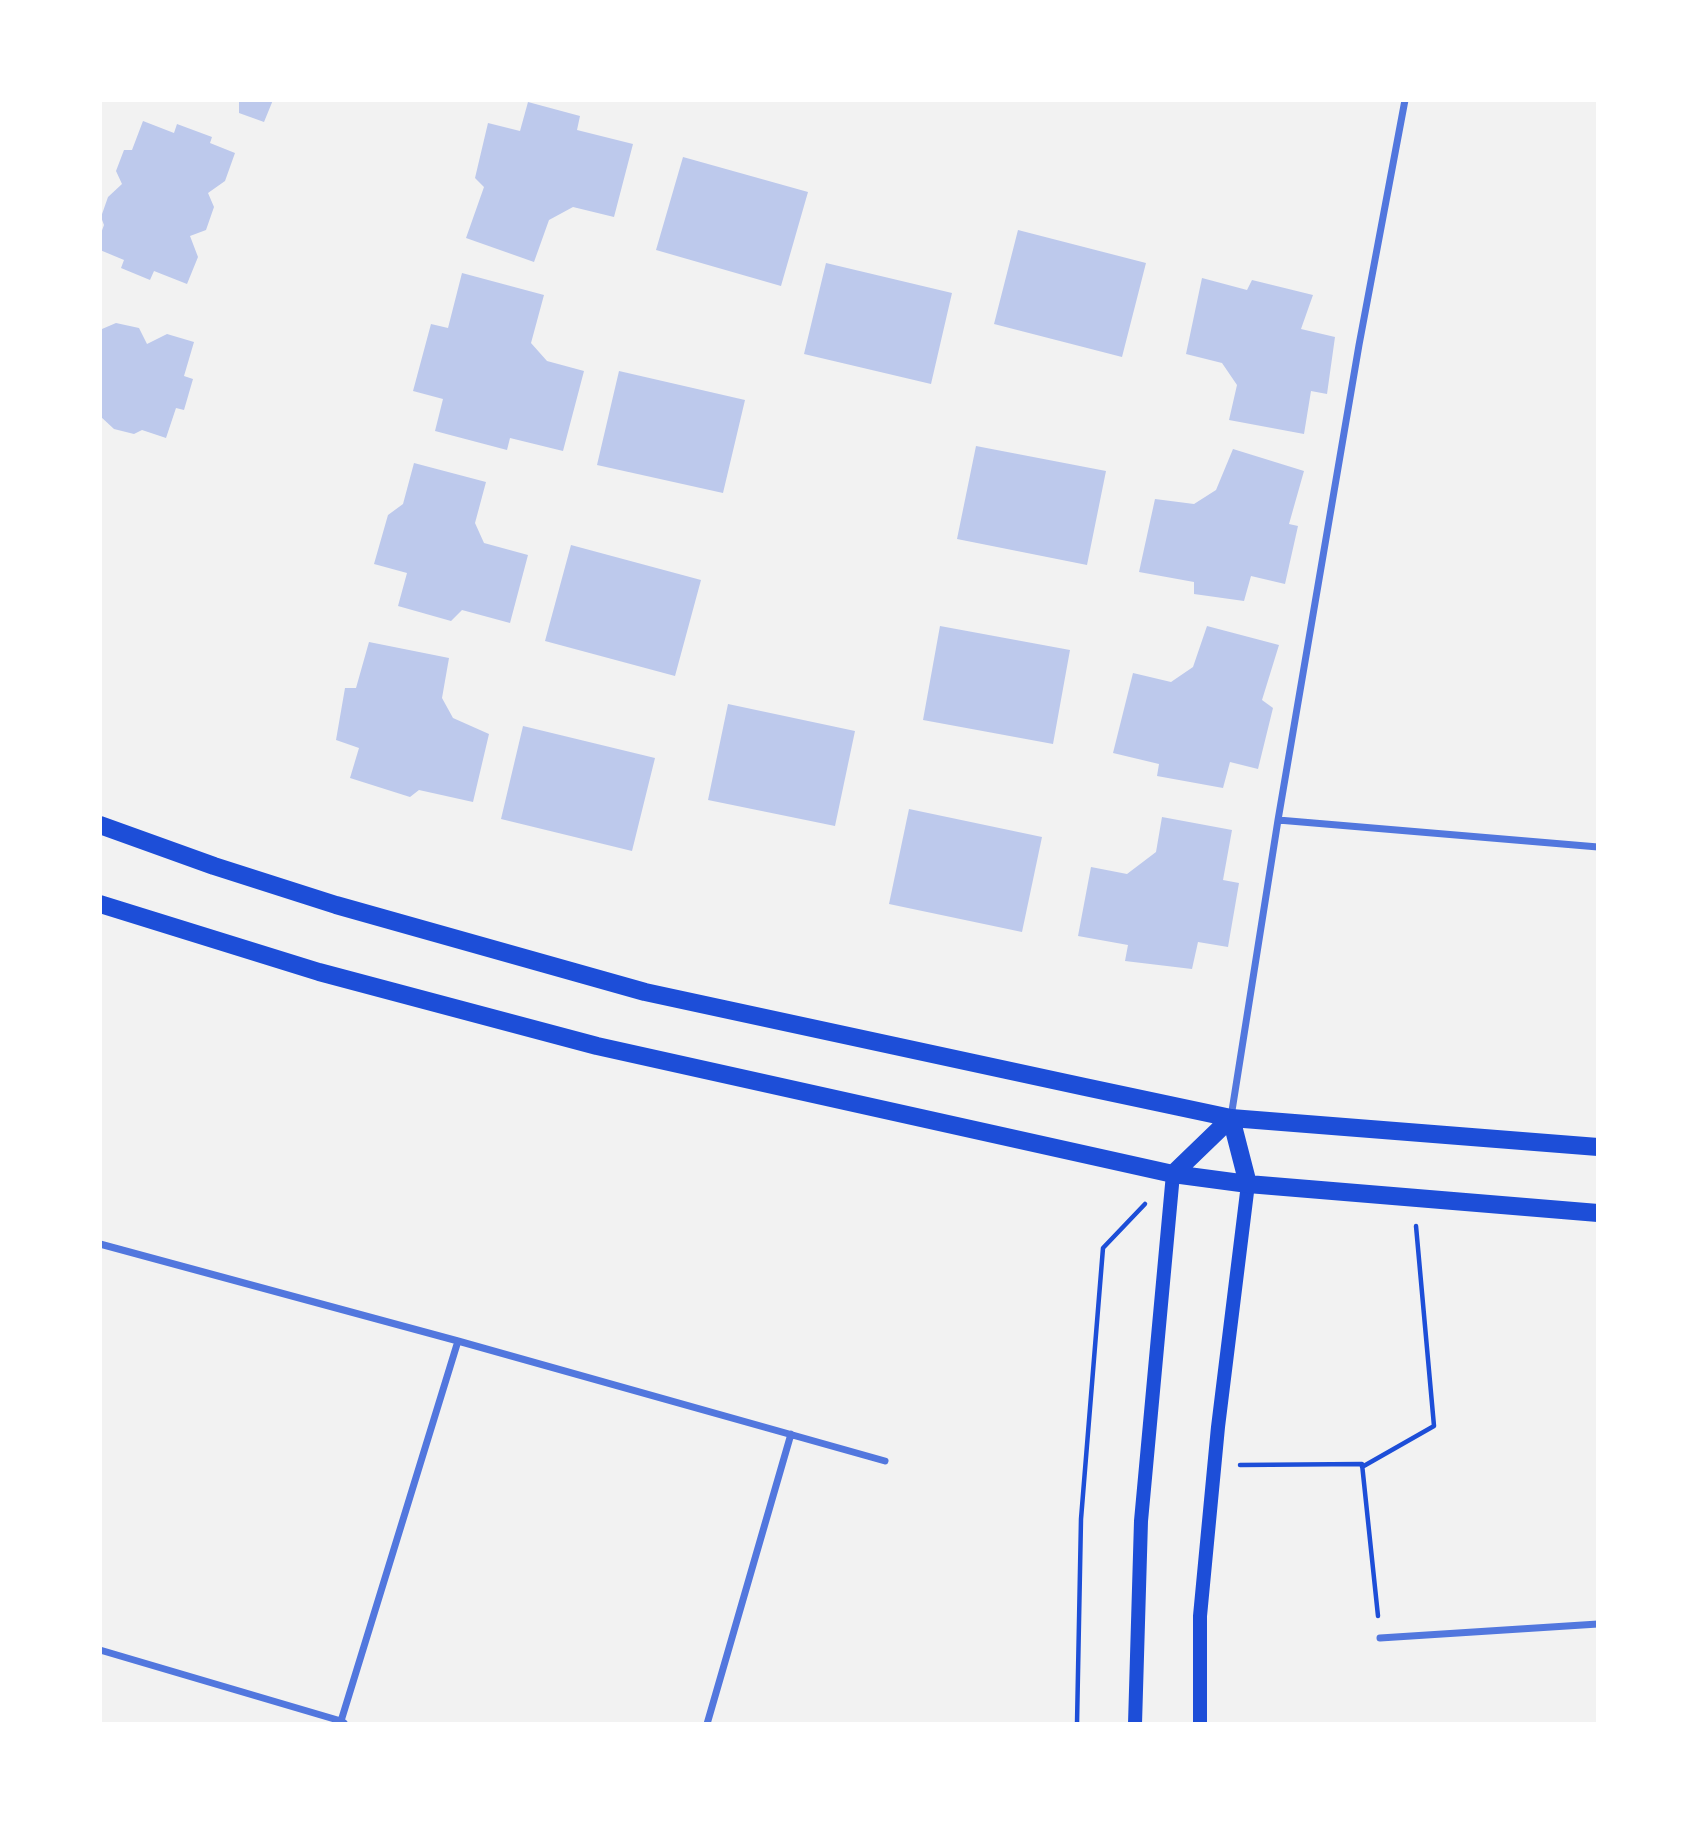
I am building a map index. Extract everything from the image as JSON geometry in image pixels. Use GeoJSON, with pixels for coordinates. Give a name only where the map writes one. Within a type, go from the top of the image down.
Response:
{"type":"FeatureCollection","features":[{"type":"Feature","properties":{"kind":"main road"},"geometry":{"type":"LineString","coordinates":[[100,825],[335,905],[645,992],[1231,1118],[1598,1147]]}},
{"type":"Feature","properties":{"kind":"main road"},"geometry":{"type":"LineString","coordinates":[[100,904],[320,972],[597,1046],[1173,1174],[1248,1184],[1598,1213]]}},
{"type":"Feature","properties":{"kind":"main road"},"geometry":{"type":"LineString","coordinates":[[1135,1724],[1141,1521],[1173,1174],[1231,1118]]}},
{"type":"Feature","properties":{"kind":"main road"},"geometry":{"type":"LineString","coordinates":[[1200,1724],[1200,1616],[1214,1465],[1248,1184],[1231,1118]]}},
{"type":"Feature","properties":{"kind":"street"},"geometry":{"type":"LineString","coordinates":[[1231,1118],[1278,820],[1359,345],[1405,100]]}},
{"type":"Feature","properties":{"kind":"street"},"geometry":{"type":"LineString","coordinates":[[1278,820],[1598,847]]}},
{"type":"Feature","properties":{"kind":"street"},"geometry":{"type":"LineString","coordinates":[[100,1244],[885,1461]]}},
{"type":"Feature","properties":{"kind":"street"},"geometry":{"type":"LineString","coordinates":[[100,1650],[343,1723],[458,1341]]}},
{"type":"Feature","properties":{"kind":"street"},"geometry":{"type":"LineString","coordinates":[[708,1724],[791,1434]]}},
{"type":"Feature","properties":{"kind":"street"},"geometry":{"type":"LineString","coordinates":[[1380,1638],[1598,1624]]}},
{"type":"Feature","properties":{"kind":"path"},"geometry":{"type":"LineString","coordinates":[[1077,1724],[1081,1519],[1103,1248],[1173,1174]]}},
{"type":"Feature","properties":{"kind":"path"},"geometry":{"type":"LineString","coordinates":[[1362,1467],[1434,1426],[1414,1198]]}},
{"type":"Feature","properties":{"kind":"path"},"geometry":{"type":"LineString","coordinates":[[1214,1465],[1362,1464],[1380,1638]]}},
{"type":"Feature","properties":{"kind":"building"},"geometry":{"type":"Polygon","coordinates":[[[239,100],[273,100],[264,122],[239,113],[239,100]]]}},
{"type":"Feature","properties":{"kind":"building"},"geometry":{"type":"Polygon","coordinates":[[[528,102],[580,116],[577,130],[633,144],[614,217],[573,207],[549,220],[534,262],[466,238],[484,187],[475,178],[488,123],[520,131],[528,102]]]}},
{"type":"Feature","properties":{"kind":"building"},"geometry":{"type":"Polygon","coordinates":[[[143,121],[174,133],[177,124],[212,137],[210,143],[235,153],[225,181],[208,193],[214,207],[206,230],[190,236],[198,257],[187,284],[154,271],[150,280],[121,268],[124,260],[100,250],[100,236],[104,225],[101,217],[108,197],[122,184],[116,171],[124,150],[132,150],[143,121]]]}},
{"type":"Feature","properties":{"kind":"building"},"geometry":{"type":"Polygon","coordinates":[[[683,157],[808,192],[781,286],[656,250],[683,157]]]}},
{"type":"Feature","properties":{"kind":"building"},"geometry":{"type":"Polygon","coordinates":[[[1018,230],[1146,263],[1122,357],[994,324],[1018,230]]]}},
{"type":"Feature","properties":{"kind":"building"},"geometry":{"type":"Polygon","coordinates":[[[826,263],[952,293],[931,384],[804,354],[826,263]]]}},
{"type":"Feature","properties":{"kind":"building"},"geometry":{"type":"Polygon","coordinates":[[[462,273],[544,295],[531,343],[547,361],[584,371],[563,451],[510,438],[507,450],[435,431],[443,399],[413,391],[431,324],[448,328],[462,273]]]}},
{"type":"Feature","properties":{"kind":"building"},"geometry":{"type":"Polygon","coordinates":[[[1202,278],[1247,290],[1252,280],[1313,295],[1301,329],[1335,337],[1327,394],[1311,391],[1304,434],[1229,420],[1237,385],[1222,363],[1186,354],[1202,278]]]}},
{"type":"Feature","properties":{"kind":"building"},"geometry":{"type":"Polygon","coordinates":[[[116,323],[139,328],[147,344],[167,334],[194,342],[184,376],[193,379],[184,410],[176,408],[166,438],[142,430],[134,434],[114,429],[100,416],[100,327],[102,329],[116,323]]]}},
{"type":"Feature","properties":{"kind":"building"},"geometry":{"type":"Polygon","coordinates":[[[619,371],[745,400],[723,493],[597,465],[619,371]]]}},
{"type":"Feature","properties":{"kind":"building"},"geometry":{"type":"Polygon","coordinates":[[[976,446],[1106,471],[1087,565],[957,539],[976,446]]]}},
{"type":"Feature","properties":{"kind":"building"},"geometry":{"type":"Polygon","coordinates":[[[1233,449],[1304,471],[1289,524],[1298,526],[1285,584],[1251,576],[1244,601],[1194,594],[1194,582],[1139,572],[1155,499],[1194,504],[1216,490],[1233,449]]]}},
{"type":"Feature","properties":{"kind":"building"},"geometry":{"type":"Polygon","coordinates":[[[414,463],[486,482],[475,523],[484,543],[528,555],[510,623],[462,610],[451,621],[398,606],[407,573],[374,564],[388,515],[403,504],[414,463]]]}},
{"type":"Feature","properties":{"kind":"building"},"geometry":{"type":"Polygon","coordinates":[[[571,545],[701,580],[675,676],[545,641],[571,545]]]}},
{"type":"Feature","properties":{"kind":"building"},"geometry":{"type":"Polygon","coordinates":[[[940,626],[1070,650],[1053,744],[923,720],[940,626]]]}},
{"type":"Feature","properties":{"kind":"building"},"geometry":{"type":"Polygon","coordinates":[[[1207,626],[1279,645],[1262,700],[1273,708],[1258,769],[1230,762],[1223,788],[1157,776],[1159,764],[1113,753],[1133,673],[1171,682],[1193,667],[1207,626]]]}},
{"type":"Feature","properties":{"kind":"building"},"geometry":{"type":"Polygon","coordinates":[[[369,642],[449,658],[442,698],[453,718],[489,734],[473,802],[419,790],[410,797],[350,778],[359,748],[336,740],[345,688],[356,688],[369,642]]]}},
{"type":"Feature","properties":{"kind":"building"},"geometry":{"type":"Polygon","coordinates":[[[728,704],[855,731],[835,826],[708,800],[728,704]]]}},
{"type":"Feature","properties":{"kind":"building"},"geometry":{"type":"Polygon","coordinates":[[[523,726],[655,758],[632,851],[501,819],[523,726]]]}},
{"type":"Feature","properties":{"kind":"building"},"geometry":{"type":"Polygon","coordinates":[[[909,809],[1042,837],[1022,932],[889,904],[909,809]]]}},
{"type":"Feature","properties":{"kind":"building"},"geometry":{"type":"Polygon","coordinates":[[[1162,817],[1232,830],[1223,880],[1239,883],[1228,947],[1198,942],[1192,969],[1125,961],[1128,945],[1078,936],[1091,867],[1127,874],[1156,852],[1162,817]]]}}]}
